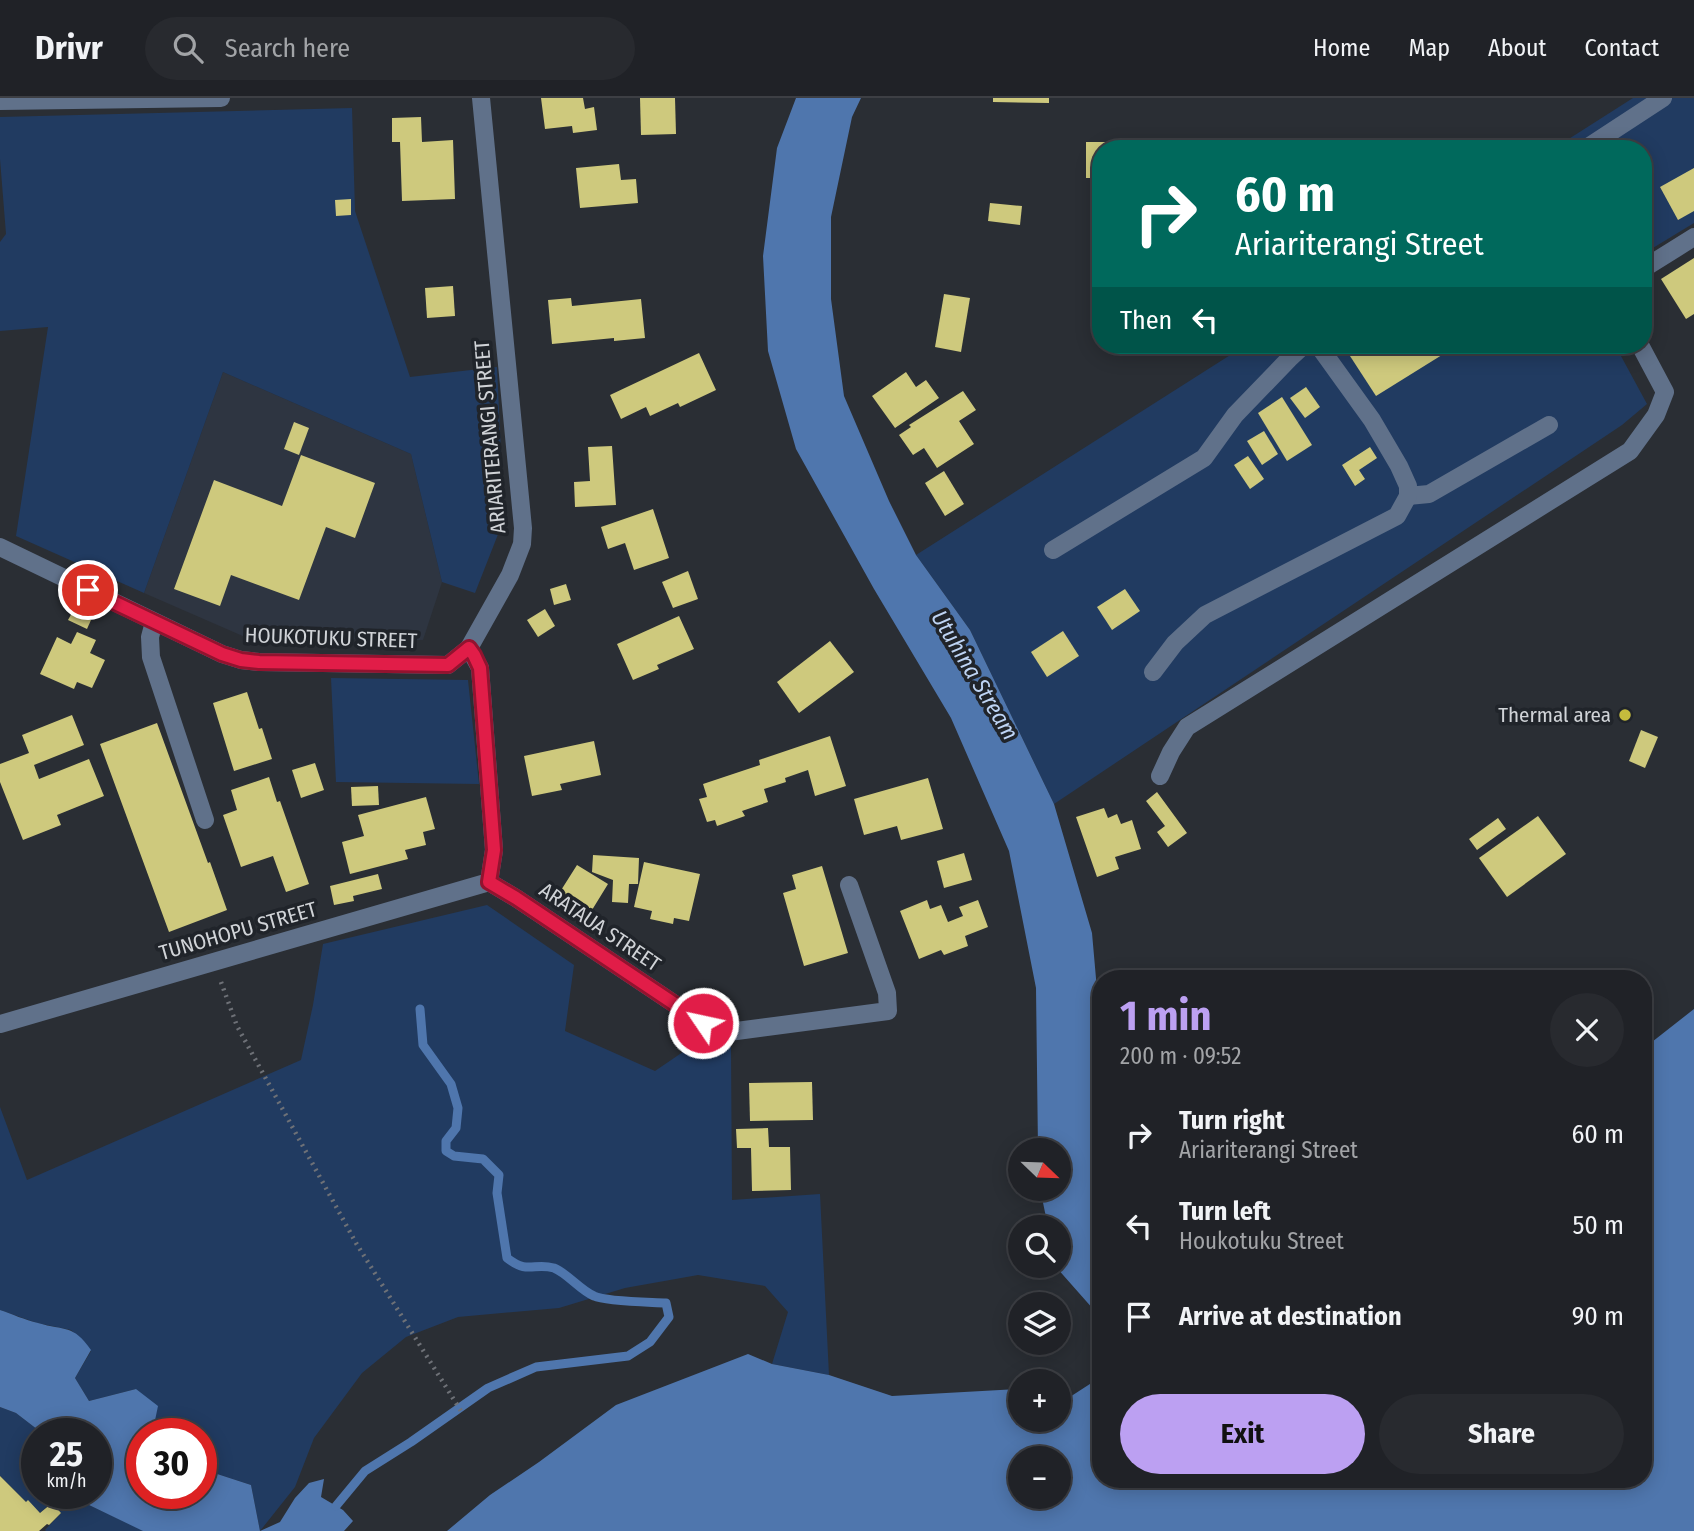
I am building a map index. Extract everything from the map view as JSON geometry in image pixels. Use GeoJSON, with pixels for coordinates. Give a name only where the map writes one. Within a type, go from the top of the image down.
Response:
{"type":"FeatureCollection","features":[{"type":"Feature","properties":{"kind":"street"},"geometry":{"type":"LineString","coordinates":[[0,101],[221,98]]}},
{"type":"Feature","properties":{"kind":"street","name":"ARIARITERANGI STREET"},"geometry":{"type":"LineString","coordinates":[[469,648],[510,575],[522,544],[523,528],[481,98]]}},
{"type":"Feature","properties":{"kind":"street"},"geometry":{"type":"LineString","coordinates":[[1599,140],[1663,98]]}},
{"type":"Feature","properties":{"kind":"street"},"geometry":{"type":"LineString","coordinates":[[1652,263],[1694,237]]}},
{"type":"Feature","properties":{"kind":"street"},"geometry":{"type":"LineString","coordinates":[[1053,550],[1204,458],[1235,415],[1294,354]]}},
{"type":"Feature","properties":{"kind":"street"},"geometry":{"type":"LineString","coordinates":[[1153,672],[1175,643],[1205,615],[1397,516],[1408,496],[1408,486],[1379,432],[1324,354]]}},
{"type":"Feature","properties":{"kind":"street"},"geometry":{"type":"LineString","coordinates":[[1160,776],[1187,727],[1630,451],[1656,415],[1665,392],[1645,354]]}},
{"type":"Feature","properties":{"kind":"street"},"geometry":{"type":"LineString","coordinates":[[1408,496],[1429,494],[1549,425]]}},
{"type":"Feature","properties":{"kind":"street","name":"HOUKOTUKU STREET"},"geometry":{"type":"LineString","coordinates":[[0,547],[222,654],[241,660],[448,665],[469,648]]}},
{"type":"Feature","properties":{"kind":"street"},"geometry":{"type":"LineString","coordinates":[[154,622],[150,637],[151,657],[205,820]]}},
{"type":"Feature","properties":{"kind":"street"},"geometry":{"type":"LineString","coordinates":[[469,648],[480,668],[494,850],[489,882]]}},
{"type":"Feature","properties":{"kind":"street","name":"TUNOHOPU STREET"},"geometry":{"type":"LineString","coordinates":[[0,1024],[489,882]]}},
{"type":"Feature","properties":{"kind":"street","name":"ARATAUA STREET"},"geometry":{"type":"LineString","coordinates":[[489,882],[703,1023],[729,1032],[888,1011],[887,993],[849,885]]}},
{"type":"Feature","properties":{"kind":"path"},"geometry":{"type":"LineString","coordinates":[[214,962],[237,1026],[250,1051],[356,1243],[461,1411]]}},
{"type":"Feature","properties":{"kind":"shaded area"},"geometry":{"type":"Polygon","coordinates":[[[1633,98],[1694,98],[1694,223],[1652,249],[1652,140],[1567,140],[1633,98]]]}},
{"type":"Feature","properties":{"kind":"shaded area"},"geometry":{"type":"Polygon","coordinates":[[[352,108],[355,211],[410,377],[497,367],[504,519],[475,593],[442,582],[411,454],[223,372],[144,593],[16,536],[48,327],[0,331],[0,242],[6,234],[0,159],[0,117],[352,108]]]}},
{"type":"Feature","properties":{"kind":"shaded area"},"geometry":{"type":"Polygon","coordinates":[[[1232,354],[1620,354],[1647,404],[1622,425],[1054,804],[970,630],[916,555],[1232,354]]]}},
{"type":"Feature","properties":{"kind":"shaded area"},"geometry":{"type":"Polygon","coordinates":[[[223,372],[411,454],[442,582],[423,640],[245,637],[144,593],[223,372]]]}},
{"type":"Feature","properties":{"kind":"shaded area"},"geometry":{"type":"Polygon","coordinates":[[[331,678],[468,680],[479,784],[336,782],[331,678]]]}},
{"type":"Feature","properties":{"kind":"shaded area"},"geometry":{"type":"Polygon","coordinates":[[[487,905],[574,965],[565,1031],[655,1071],[702,1039],[731,1047],[732,1200],[820,1194],[829,1375],[772,1364],[788,1312],[765,1286],[698,1275],[625,1288],[559,1308],[458,1317],[406,1337],[362,1373],[314,1438],[295,1487],[260,1531],[251,1485],[217,1474],[217,1418],[148,1418],[136,1389],[89,1401],[75,1378],[91,1351],[71,1330],[37,1323],[0,1310],[0,1107],[27,1180],[301,1060],[323,944],[487,905]]]}},
{"type":"Feature","properties":{"kind":"shaded area"},"geometry":{"type":"Polygon","coordinates":[[[0,1407],[22,1418],[21,1497],[0,1476],[0,1407]]]}},
{"type":"Feature","properties":{"kind":"shaded area"},"geometry":{"type":"Polygon","coordinates":[[[57,1509],[98,1509],[145,1531],[46,1531],[61,1513],[57,1509]]]}},
{"type":"Feature","properties":{"kind":"water","name":"Utuhina Stream"},"geometry":{"type":"Polygon","coordinates":[[[796,98],[861,98],[852,117],[831,217],[831,299],[844,396],[889,501],[916,555],[970,630],[1054,804],[1092,933],[1095,970],[1092,970],[1092,1308],[1066,1278],[1071,1278],[1071,1215],[1046,1215],[1043,1201],[1071,1201],[1071,1138],[1038,1138],[1036,988],[1009,851],[951,718],[874,589],[796,449],[768,351],[763,256],[777,148],[796,98]]]}},
{"type":"Feature","properties":{"kind":"water"},"geometry":{"type":"Polygon","coordinates":[[[1694,1009],[1694,1531],[447,1531],[490,1495],[616,1405],[748,1354],[772,1364],[829,1375],[892,1396],[1008,1390],[1008,1432],[1071,1432],[1071,1396],[1092,1383],[1092,1488],[1652,1488],[1652,1042],[1694,1009]]]}},
{"type":"Feature","properties":{"kind":"water"},"geometry":{"type":"Polygon","coordinates":[[[0,1310],[73,1332],[91,1350],[75,1378],[89,1401],[136,1389],[158,1406],[156,1418],[126,1418],[126,1509],[217,1509],[217,1474],[251,1485],[260,1531],[143,1531],[97,1509],[112,1509],[112,1418],[22,1418],[0,1407],[0,1310]]]}},
{"type":"Feature","properties":{"kind":"water"},"geometry":{"type":"Polygon","coordinates":[[[324,1479],[321,1497],[343,1510],[353,1521],[344,1531],[260,1531],[280,1522],[295,1498],[309,1483],[324,1479]]]}},
{"type":"Feature","properties":{"kind":"building"},"geometry":{"type":"Polygon","coordinates":[[[541,98],[583,98],[585,109],[594,107],[597,130],[573,133],[572,126],[545,129],[541,98]]]}},
{"type":"Feature","properties":{"kind":"building"},"geometry":{"type":"Polygon","coordinates":[[[640,98],[675,98],[676,134],[641,135],[640,98]]]}},
{"type":"Feature","properties":{"kind":"building"},"geometry":{"type":"Polygon","coordinates":[[[993,98],[1049,98],[1049,103],[993,102],[993,98]]]}},
{"type":"Feature","properties":{"kind":"building"},"geometry":{"type":"Polygon","coordinates":[[[421,117],[422,142],[453,140],[455,199],[402,201],[400,142],[392,142],[392,118],[421,117]]]}},
{"type":"Feature","properties":{"kind":"building"},"geometry":{"type":"Polygon","coordinates":[[[1086,142],[1092,142],[1092,178],[1086,178],[1086,142]]]}},
{"type":"Feature","properties":{"kind":"building"},"geometry":{"type":"Polygon","coordinates":[[[619,164],[621,180],[636,179],[638,203],[580,208],[576,168],[619,164]]]}},
{"type":"Feature","properties":{"kind":"building"},"geometry":{"type":"Polygon","coordinates":[[[1694,168],[1694,211],[1678,220],[1660,187],[1694,168]]]}},
{"type":"Feature","properties":{"kind":"building"},"geometry":{"type":"Polygon","coordinates":[[[351,199],[351,215],[336,216],[335,200],[351,199]]]}},
{"type":"Feature","properties":{"kind":"building"},"geometry":{"type":"Polygon","coordinates":[[[990,203],[1022,206],[1020,225],[988,221],[990,203]]]}},
{"type":"Feature","properties":{"kind":"building"},"geometry":{"type":"Polygon","coordinates":[[[1694,258],[1694,314],[1686,319],[1661,279],[1694,258]]]}},
{"type":"Feature","properties":{"kind":"building"},"geometry":{"type":"Polygon","coordinates":[[[453,286],[455,316],[427,318],[425,288],[453,286]]]}},
{"type":"Feature","properties":{"kind":"building"},"geometry":{"type":"Polygon","coordinates":[[[944,294],[970,298],[961,352],[935,347],[944,294]]]}},
{"type":"Feature","properties":{"kind":"building"},"geometry":{"type":"Polygon","coordinates":[[[571,298],[572,306],[641,299],[645,338],[552,344],[548,300],[571,298]]]}},
{"type":"Feature","properties":{"kind":"building"},"geometry":{"type":"Polygon","coordinates":[[[699,353],[716,390],[680,407],[678,403],[650,416],[646,407],[621,419],[610,395],[699,353]]]}},
{"type":"Feature","properties":{"kind":"building"},"geometry":{"type":"Polygon","coordinates":[[[1353,354],[1444,354],[1376,396],[1350,356],[1353,354]]]}},
{"type":"Feature","properties":{"kind":"building"},"geometry":{"type":"Polygon","coordinates":[[[906,372],[916,387],[926,380],[939,398],[895,428],[872,396],[906,372]]]}},
{"type":"Feature","properties":{"kind":"building"},"geometry":{"type":"Polygon","coordinates":[[[1306,387],[1320,407],[1305,418],[1290,398],[1306,387]]]}},
{"type":"Feature","properties":{"kind":"building"},"geometry":{"type":"Polygon","coordinates":[[[963,391],[976,410],[959,421],[974,444],[937,468],[924,448],[913,455],[899,435],[911,427],[909,425],[963,391]]]}},
{"type":"Feature","properties":{"kind":"building"},"geometry":{"type":"Polygon","coordinates":[[[1282,397],[1312,445],[1287,461],[1258,413],[1282,397]]]}},
{"type":"Feature","properties":{"kind":"building"},"geometry":{"type":"Polygon","coordinates":[[[294,422],[309,428],[299,455],[284,449],[294,422]]]}},
{"type":"Feature","properties":{"kind":"building"},"geometry":{"type":"Polygon","coordinates":[[[1264,431],[1278,454],[1262,465],[1247,441],[1264,431]]]}},
{"type":"Feature","properties":{"kind":"building"},"geometry":{"type":"Polygon","coordinates":[[[612,446],[616,505],[575,507],[574,482],[590,481],[588,447],[612,446]]]}},
{"type":"Feature","properties":{"kind":"building"},"geometry":{"type":"Polygon","coordinates":[[[1370,447],[1377,458],[1359,470],[1365,479],[1355,486],[1342,465],[1370,447]]]}},
{"type":"Feature","properties":{"kind":"building"},"geometry":{"type":"Polygon","coordinates":[[[301,455],[375,483],[355,538],[326,527],[299,600],[231,575],[220,606],[174,589],[214,480],[282,506],[301,455]]]}},
{"type":"Feature","properties":{"kind":"building"},"geometry":{"type":"Polygon","coordinates":[[[1248,456],[1264,479],[1250,489],[1234,465],[1248,456]]]}},
{"type":"Feature","properties":{"kind":"building"},"geometry":{"type":"Polygon","coordinates":[[[944,471],[964,504],[945,516],[925,483],[944,471]]]}},
{"type":"Feature","properties":{"kind":"building"},"geometry":{"type":"Polygon","coordinates":[[[653,509],[669,558],[634,570],[625,543],[608,549],[601,527],[653,509]]]}},
{"type":"Feature","properties":{"kind":"building"},"geometry":{"type":"Polygon","coordinates":[[[688,571],[698,599],[673,608],[662,582],[688,571]]]}},
{"type":"Feature","properties":{"kind":"building"},"geometry":{"type":"Polygon","coordinates":[[[566,584],[571,600],[554,605],[550,589],[566,584]]]}},
{"type":"Feature","properties":{"kind":"building"},"geometry":{"type":"Polygon","coordinates":[[[1125,589],[1140,611],[1112,630],[1097,607],[1125,589]]]}},
{"type":"Feature","properties":{"kind":"building"},"geometry":{"type":"Polygon","coordinates":[[[545,609],[555,626],[538,637],[527,620],[545,609]]]}},
{"type":"Feature","properties":{"kind":"building"},"geometry":{"type":"Polygon","coordinates":[[[73,611],[91,620],[87,629],[68,620],[73,611]]]}},
{"type":"Feature","properties":{"kind":"building"},"geometry":{"type":"Polygon","coordinates":[[[679,616],[694,649],[657,665],[659,669],[633,680],[617,644],[679,616]]]}},
{"type":"Feature","properties":{"kind":"building"},"geometry":{"type":"Polygon","coordinates":[[[1063,631],[1079,656],[1047,677],[1031,652],[1063,631]]]}},
{"type":"Feature","properties":{"kind":"building"},"geometry":{"type":"Polygon","coordinates":[[[77,632],[96,640],[90,653],[105,660],[92,688],[77,682],[74,689],[40,674],[57,637],[71,644],[77,632]]]}},
{"type":"Feature","properties":{"kind":"building"},"geometry":{"type":"Polygon","coordinates":[[[830,641],[854,672],[799,713],[777,682],[830,641]]]}},
{"type":"Feature","properties":{"kind":"building"},"geometry":{"type":"Polygon","coordinates":[[[247,692],[272,759],[234,771],[213,703],[247,692]]]}},
{"type":"Feature","properties":{"kind":"building"},"geometry":{"type":"Polygon","coordinates":[[[72,715],[84,745],[34,765],[39,779],[89,759],[104,796],[57,815],[61,825],[23,840],[0,782],[0,764],[29,753],[22,735],[72,715]]]}},
{"type":"Feature","properties":{"kind":"building"},"geometry":{"type":"Polygon","coordinates":[[[157,723],[227,910],[169,932],[100,744],[157,723]]]}},
{"type":"Feature","properties":{"kind":"building"},"geometry":{"type":"Polygon","coordinates":[[[1641,730],[1658,737],[1645,768],[1629,761],[1641,730]]]}},
{"type":"Feature","properties":{"kind":"building"},"geometry":{"type":"Polygon","coordinates":[[[830,736],[846,786],[815,796],[808,770],[785,778],[786,782],[764,789],[768,802],[742,811],[745,816],[717,826],[715,820],[707,822],[699,799],[707,797],[703,784],[760,765],[759,760],[830,736]]]}},
{"type":"Feature","properties":{"kind":"building"},"geometry":{"type":"Polygon","coordinates":[[[594,741],[601,775],[560,784],[562,790],[532,796],[524,756],[594,741]]]}},
{"type":"Feature","properties":{"kind":"building"},"geometry":{"type":"Polygon","coordinates":[[[315,763],[324,790],[301,798],[292,770],[315,763]]]}},
{"type":"Feature","properties":{"kind":"building"},"geometry":{"type":"Polygon","coordinates":[[[269,777],[309,884],[286,892],[273,856],[241,867],[223,815],[237,810],[231,790],[269,777]]]}},
{"type":"Feature","properties":{"kind":"building"},"geometry":{"type":"Polygon","coordinates":[[[928,778],[943,829],[901,840],[897,826],[864,835],[854,799],[928,778]]]}},
{"type":"Feature","properties":{"kind":"building"},"geometry":{"type":"Polygon","coordinates":[[[378,786],[379,805],[352,806],[351,787],[378,786]]]}},
{"type":"Feature","properties":{"kind":"building"},"geometry":{"type":"Polygon","coordinates":[[[1157,792],[1187,833],[1168,847],[1157,832],[1165,826],[1146,801],[1157,792]]]}},
{"type":"Feature","properties":{"kind":"building"},"geometry":{"type":"Polygon","coordinates":[[[426,797],[435,829],[423,832],[426,845],[405,850],[408,859],[350,874],[342,842],[364,836],[358,815],[426,797]]]}},
{"type":"Feature","properties":{"kind":"building"},"geometry":{"type":"Polygon","coordinates":[[[1104,808],[1108,818],[1117,814],[1121,824],[1132,820],[1141,849],[1115,857],[1119,869],[1097,877],[1076,817],[1104,808]]]}},
{"type":"Feature","properties":{"kind":"building"},"geometry":{"type":"Polygon","coordinates":[[[1538,816],[1566,854],[1507,897],[1479,858],[1538,816]]]}},
{"type":"Feature","properties":{"kind":"building"},"geometry":{"type":"Polygon","coordinates":[[[1498,818],[1506,829],[1477,850],[1469,839],[1498,818]]]}},
{"type":"Feature","properties":{"kind":"building"},"geometry":{"type":"Polygon","coordinates":[[[964,853],[972,880],[944,888],[937,861],[964,853]]]}},
{"type":"Feature","properties":{"kind":"building"},"geometry":{"type":"Polygon","coordinates":[[[593,855],[639,858],[638,884],[629,884],[628,903],[612,902],[613,880],[592,872],[593,855]]]}},
{"type":"Feature","properties":{"kind":"building"},"geometry":{"type":"Polygon","coordinates":[[[644,862],[700,874],[689,921],[674,918],[673,924],[650,919],[652,911],[634,907],[644,862]]]}},
{"type":"Feature","properties":{"kind":"building"},"geometry":{"type":"Polygon","coordinates":[[[577,865],[608,884],[592,910],[572,898],[570,903],[558,895],[577,865]]]}},
{"type":"Feature","properties":{"kind":"building"},"geometry":{"type":"Polygon","coordinates":[[[822,866],[848,953],[804,966],[783,893],[796,889],[792,875],[822,866]]]}},
{"type":"Feature","properties":{"kind":"building"},"geometry":{"type":"Polygon","coordinates":[[[378,874],[382,889],[353,896],[354,901],[334,905],[330,886],[378,874]]]}},
{"type":"Feature","properties":{"kind":"building"},"geometry":{"type":"Polygon","coordinates":[[[927,900],[930,909],[941,905],[948,922],[963,916],[959,907],[978,900],[988,927],[965,936],[968,946],[944,955],[941,950],[919,959],[900,911],[927,900]]]}},
{"type":"Feature","properties":{"kind":"building"},"geometry":{"type":"Polygon","coordinates":[[[812,1082],[813,1120],[750,1121],[749,1083],[812,1082]]]}},
{"type":"Feature","properties":{"kind":"building"},"geometry":{"type":"Polygon","coordinates":[[[768,1128],[769,1147],[790,1147],[791,1190],[752,1191],[751,1148],[737,1148],[736,1129],[768,1128]]]}},
{"type":"Feature","properties":{"kind":"building"},"geometry":{"type":"Polygon","coordinates":[[[0,1476],[21,1497],[21,1509],[36,1509],[40,1513],[45,1509],[57,1509],[61,1513],[39,1531],[0,1531],[0,1476]]]}},
{"type":"Feature","properties":{"kind":"waterway"},"geometry":{"type":"LineString","coordinates":[[336,1506],[365,1471],[488,1388],[536,1367],[628,1356],[650,1342],[669,1317],[666,1303],[600,1298],[554,1268],[521,1266],[507,1258],[497,1193],[499,1175],[483,1159],[454,1156],[446,1151],[446,1141],[456,1128],[458,1108],[451,1084],[423,1045],[420,1009]]}},
{"type":"Feature","properties":{"kind":"place","name":"Thermal area"},"geometry":{"type":"Point","coordinates":[1625,715]}},
{"type":"Feature","properties":{"kind":"route"},"geometry":{"type":"LineString","coordinates":[[88,590],[222,654],[241,660],[448,665],[469,648],[480,668],[494,850],[489,882],[703,1023]]}}]}
